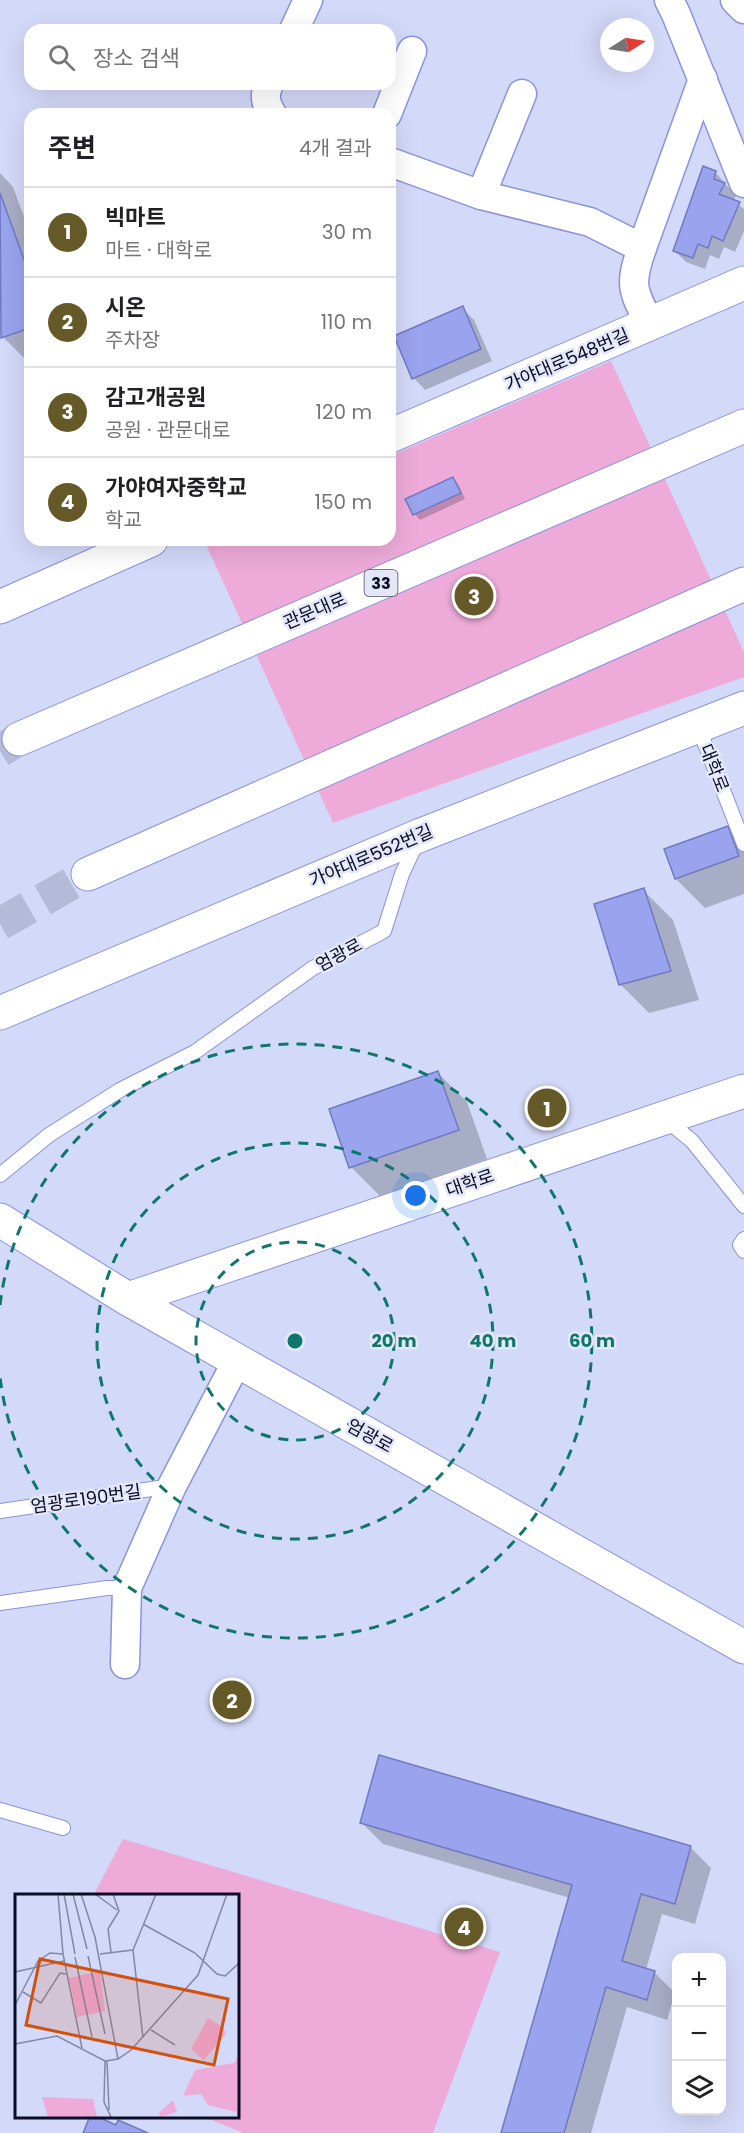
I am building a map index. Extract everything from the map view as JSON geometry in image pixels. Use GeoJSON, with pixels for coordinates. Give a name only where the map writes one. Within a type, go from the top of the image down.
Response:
{"type":"FeatureCollection","features":[{"type":"Feature","properties":{"kind":"main road","name":"가야대로548번길"},"geometry":{"type":"LineString","coordinates":[[396,433],[744,283]]}},
{"type":"Feature","properties":{"kind":"main road","name":"관문대로"},"geometry":{"type":"LineString","coordinates":[[19,739],[744,426]]}},
{"type":"Feature","properties":{"kind":"main road"},"geometry":{"type":"LineString","coordinates":[[10,597],[136,546]]}},
{"type":"Feature","properties":{"kind":"main road"},"geometry":{"type":"LineString","coordinates":[[88,874],[744,584]]}},
{"type":"Feature","properties":{"kind":"main road","name":"가야대로552번길"},"geometry":{"type":"LineString","coordinates":[[0,1013],[421,835],[744,708]]}},
{"type":"Feature","properties":{"kind":"main road","name":"대학로"},"geometry":{"type":"LineString","coordinates":[[128,1299],[744,1091]]}},
{"type":"Feature","properties":{"kind":"main road","name":"엄광로"},"geometry":{"type":"LineString","coordinates":[[0,1220],[128,1299],[744,1647]]}},
{"type":"Feature","properties":{"kind":"street"},"geometry":{"type":"LineString","coordinates":[[297,24],[308,0]]}},
{"type":"Feature","properties":{"kind":"street"},"geometry":{"type":"LineString","coordinates":[[669,0],[744,183]]}},
{"type":"Feature","properties":{"kind":"street"},"geometry":{"type":"LineString","coordinates":[[735,0],[744,9]]}},
{"type":"Feature","properties":{"kind":"street"},"geometry":{"type":"LineString","coordinates":[[389,108],[412,51]]}},
{"type":"Feature","properties":{"kind":"street"},"geometry":{"type":"LineString","coordinates":[[650,324],[635,295],[633,273],[703,79]]}},
{"type":"Feature","properties":{"kind":"street"},"geometry":{"type":"LineString","coordinates":[[267,90],[268,108]]}},
{"type":"Feature","properties":{"kind":"street"},"geometry":{"type":"LineString","coordinates":[[482,195],[522,94]]}},
{"type":"Feature","properties":{"kind":"street"},"geometry":{"type":"LineString","coordinates":[[396,164],[482,195],[590,222],[642,248]]}},
{"type":"Feature","properties":{"kind":"street","name":"엄광로190번길"},"geometry":{"type":"LineString","coordinates":[[125,1664],[128,1588],[172,1486],[237,1361]]}},
{"type":"Feature","properties":{"kind":"lane","name":"대학로"},"geometry":{"type":"LineString","coordinates":[[698,726],[744,844]]}},
{"type":"Feature","properties":{"kind":"lane","name":"엄광로"},"geometry":{"type":"LineString","coordinates":[[0,1175],[49,1135],[120,1090],[195,1052],[314,968],[384,931],[402,874],[421,835]]}},
{"type":"Feature","properties":{"kind":"lane"},"geometry":{"type":"LineString","coordinates":[[662,1117],[692,1141],[744,1206]]}},
{"type":"Feature","properties":{"kind":"lane"},"geometry":{"type":"LineString","coordinates":[[744,1239],[740,1245],[744,1251]]}},
{"type":"Feature","properties":{"kind":"lane","name":"엄광로190번길"},"geometry":{"type":"LineString","coordinates":[[0,1511],[172,1486]]}},
{"type":"Feature","properties":{"kind":"lane"},"geometry":{"type":"LineString","coordinates":[[0,1603],[107,1588],[128,1588]]}},
{"type":"Feature","properties":{"kind":"lane"},"geometry":{"type":"LineString","coordinates":[[0,1810],[63,1828]]}},
{"type":"Feature","properties":{"kind":"shaded area"},"geometry":{"type":"Polygon","coordinates":[[[611,361],[744,652],[744,677],[333,823],[207,546],[396,546],[396,453],[611,361]]]}},
{"type":"Feature","properties":{"kind":"shaded area"},"geometry":{"type":"Polygon","coordinates":[[[123,1839],[500,1952],[433,2133],[244,2133],[206,2118],[238,2118],[238,1894],[94,1894],[123,1839]]]}},
{"type":"Feature","properties":{"kind":"building"},"geometry":{"type":"Polygon","coordinates":[[[703,166],[716,171],[714,179],[725,183],[719,194],[740,202],[723,241],[712,236],[708,248],[698,244],[693,258],[673,251],[703,166]]]}},
{"type":"Feature","properties":{"kind":"building"},"geometry":{"type":"Polygon","coordinates":[[[0,193],[24,259],[24,330],[1,338],[0,193]]]}},
{"type":"Feature","properties":{"kind":"building"},"geometry":{"type":"Polygon","coordinates":[[[463,306],[481,349],[412,379],[396,341],[396,335],[463,306]]]}},
{"type":"Feature","properties":{"kind":"building"},"geometry":{"type":"Polygon","coordinates":[[[453,477],[461,493],[413,515],[405,499],[453,477]]]}},
{"type":"Feature","properties":{"kind":"building"},"geometry":{"type":"Polygon","coordinates":[[[728,826],[739,856],[675,879],[664,849],[728,826]]]}},
{"type":"Feature","properties":{"kind":"building"},"geometry":{"type":"Polygon","coordinates":[[[644,888],[671,971],[619,985],[594,904],[644,888]]]}},
{"type":"Feature","properties":{"kind":"building"},"geometry":{"type":"Polygon","coordinates":[[[438,1071],[459,1130],[349,1168],[329,1109],[438,1071]]]}},
{"type":"Feature","properties":{"kind":"building"},"geometry":{"type":"Polygon","coordinates":[[[379,1755],[691,1846],[675,1904],[641,1894],[622,1961],[655,1971],[647,2000],[606,1987],[564,2133],[501,2133],[572,1885],[360,1823],[379,1755]]]}},
{"type":"Feature","properties":{"kind":"building"},"geometry":{"type":"Polygon","coordinates":[[[89,2118],[100,2118],[116,2125],[118,2120],[148,2133],[83,2133],[89,2118]]]}},
{"type":"Feature","properties":{"kind":"tunnel"},"geometry":{"type":"LineString","coordinates":[[0,751],[19,739]]}},
{"type":"Feature","properties":{"kind":"tunnel"},"geometry":{"type":"LineString","coordinates":[[0,924],[88,874]]}},
{"type":"Feature","properties":{"kind":"place","name":"감고개공원"},"geometry":{"type":"Point","coordinates":[474,596]}},
{"type":"Feature","properties":{"kind":"place","name":"빅마트"},"geometry":{"type":"Point","coordinates":[547,1108]}},
{"type":"Feature","properties":{"kind":"place","name":"시온"},"geometry":{"type":"Point","coordinates":[232,1700]}},
{"type":"Feature","properties":{"kind":"place","name":"가야여자중학교"},"geometry":{"type":"Point","coordinates":[464,1927]}}]}
